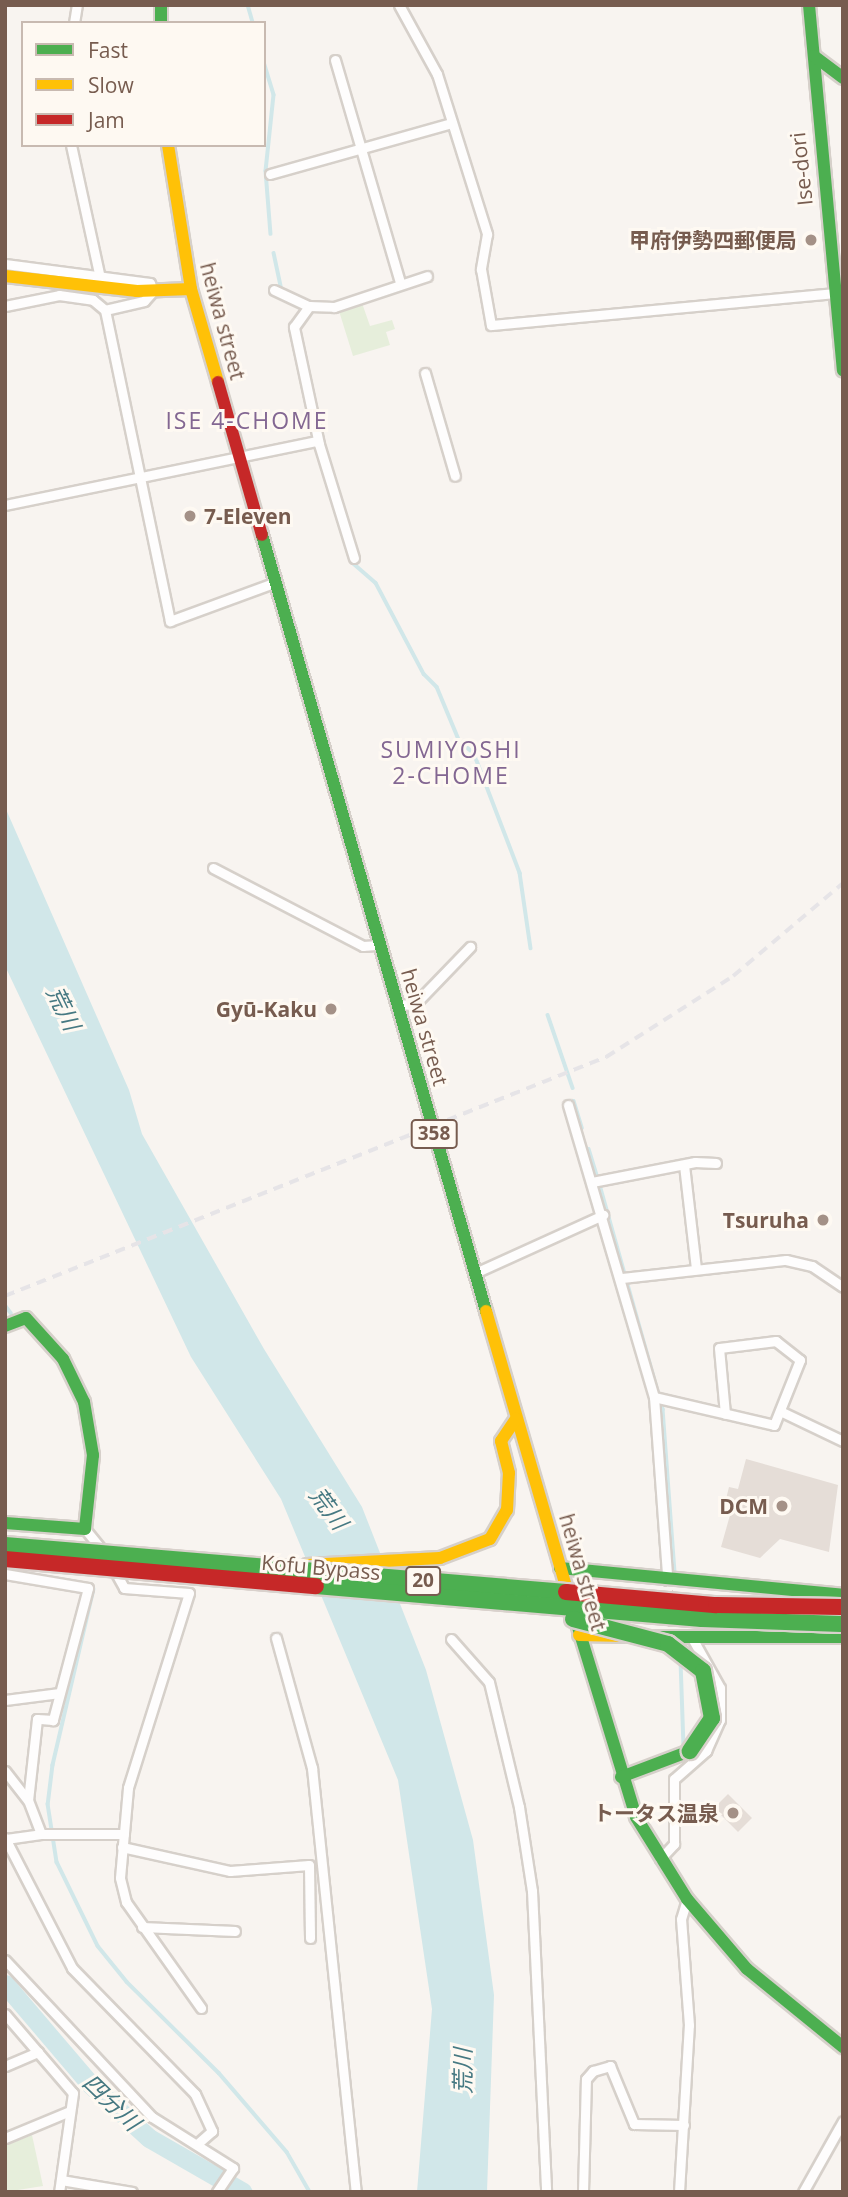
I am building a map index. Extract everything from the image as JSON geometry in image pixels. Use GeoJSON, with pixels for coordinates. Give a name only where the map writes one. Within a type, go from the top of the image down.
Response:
{"type":"FeatureCollection","features":[{"type":"Feature","properties":{"kind":"main road","name":"Ise-dori"},"geometry":{"type":"LineString","coordinates":[[809,5],[843,370]]}},
{"type":"Feature","properties":{"kind":"main road"},"geometry":{"type":"LineString","coordinates":[[814,56],[843,78]]}},
{"type":"Feature","properties":{"kind":"main road","name":"heiwa street"},"geometry":{"type":"LineString","coordinates":[[168,147],[191,289],[621,1777],[660,1859],[687,1899],[747,1969],[843,2047]]}},
{"type":"Feature","properties":{"kind":"main road"},"geometry":{"type":"LineString","coordinates":[[5,276],[145,291],[191,289]]}},
{"type":"Feature","properties":{"kind":"main road"},"geometry":{"type":"LineString","coordinates":[[5,1326],[26,1318],[42,1332],[84,1402],[93,1455],[85,1529],[5,1523]]}},
{"type":"Feature","properties":{"kind":"main road"},"geometry":{"type":"LineString","coordinates":[[240,1565],[381,1564],[468,1550],[490,1539],[501,1524],[511,1493],[501,1441],[516,1419]]}},
{"type":"Feature","properties":{"kind":"main road","name":"Kofu Bypass"},"geometry":{"type":"LineString","coordinates":[[5,1545],[842,1616]]}},
{"type":"Feature","properties":{"kind":"main road","name":"Kofu Bypass"},"geometry":{"type":"LineString","coordinates":[[5,1559],[702,1619],[842,1616]]}},
{"type":"Feature","properties":{"kind":"main road"},"geometry":{"type":"LineString","coordinates":[[559,1568],[667,1576],[744,1588],[842,1616]]}},
{"type":"Feature","properties":{"kind":"main road"},"geometry":{"type":"LineString","coordinates":[[442,1598],[455,1607],[613,1625],[681,1651],[703,1671],[711,1698],[712,1718],[690,1751],[668,1763],[621,1777]]}},
{"type":"Feature","properties":{"kind":"main road"},"geometry":{"type":"LineString","coordinates":[[579,1635],[692,1638],[842,1616]]}},
{"type":"Feature","properties":{"kind":"street"},"geometry":{"type":"LineString","coordinates":[[399,5],[437,74],[487,234],[481,268],[491,325],[834,293]]}},
{"type":"Feature","properties":{"kind":"street"},"geometry":{"type":"LineString","coordinates":[[335,60],[400,283]]}},
{"type":"Feature","properties":{"kind":"street"},"geometry":{"type":"LineString","coordinates":[[270,174],[452,122]]}},
{"type":"Feature","properties":{"kind":"street"},"geometry":{"type":"LineString","coordinates":[[71,147],[100,278]]}},
{"type":"Feature","properties":{"kind":"street"},"geometry":{"type":"LineString","coordinates":[[5,264],[150,283],[145,291],[144,301],[105,310]]}},
{"type":"Feature","properties":{"kind":"street"},"geometry":{"type":"LineString","coordinates":[[274,290],[309,306],[334,307],[427,276]]}},
{"type":"Feature","properties":{"kind":"street"},"geometry":{"type":"LineString","coordinates":[[5,306],[59,295],[93,300],[105,310],[170,621],[276,582]]}},
{"type":"Feature","properties":{"kind":"street"},"geometry":{"type":"LineString","coordinates":[[309,306],[294,327],[318,441],[354,558]]}},
{"type":"Feature","properties":{"kind":"street"},"geometry":{"type":"LineString","coordinates":[[425,373],[455,476]]}},
{"type":"Feature","properties":{"kind":"street"},"geometry":{"type":"LineString","coordinates":[[5,505],[318,441]]}},
{"type":"Feature","properties":{"kind":"street"},"geometry":{"type":"LineString","coordinates":[[213,868],[363,946],[379,945]]}},
{"type":"Feature","properties":{"kind":"street"},"geometry":{"type":"LineString","coordinates":[[397,1004],[414,1005],[470,947]]}},
{"type":"Feature","properties":{"kind":"street"},"geometry":{"type":"LineString","coordinates":[[568,1105],[622,1278],[654,1397],[667,1576]]}},
{"type":"Feature","properties":{"kind":"street"},"geometry":{"type":"LineString","coordinates":[[592,1182],[684,1165],[716,1163]]}},
{"type":"Feature","properties":{"kind":"street"},"geometry":{"type":"LineString","coordinates":[[684,1165],[696,1269]]}},
{"type":"Feature","properties":{"kind":"street"},"geometry":{"type":"LineString","coordinates":[[475,1273],[603,1215]]}},
{"type":"Feature","properties":{"kind":"street"},"geometry":{"type":"LineString","coordinates":[[622,1278],[786,1260],[812,1266],[843,1287]]}},
{"type":"Feature","properties":{"kind":"street"},"geometry":{"type":"LineString","coordinates":[[654,1397],[724,1414],[774,1425],[800,1360],[776,1341],[719,1348],[724,1414]]}},
{"type":"Feature","properties":{"kind":"street"},"geometry":{"type":"LineString","coordinates":[[780,1412],[843,1441]]}},
{"type":"Feature","properties":{"kind":"street"},"geometry":{"type":"LineString","coordinates":[[85,1529],[92,1531],[124,1588],[189,1593],[128,1788],[122,1847],[122,1890],[142,1927],[201,2008]]}},
{"type":"Feature","properties":{"kind":"street"},"geometry":{"type":"LineString","coordinates":[[5,1574],[88,1588],[53,1720],[37,1719],[28,1800]]}},
{"type":"Feature","properties":{"kind":"street"},"geometry":{"type":"LineString","coordinates":[[275,1638],[312,1768],[356,2192]]}},
{"type":"Feature","properties":{"kind":"street"},"geometry":{"type":"LineString","coordinates":[[660,1859],[674,1844],[674,1779],[706,1751],[720,1720],[720,1688],[692,1638]]}},
{"type":"Feature","properties":{"kind":"street"},"geometry":{"type":"LineString","coordinates":[[451,1639],[489,1682],[519,1807],[531,1891],[546,2192]]}},
{"type":"Feature","properties":{"kind":"street"},"geometry":{"type":"LineString","coordinates":[[5,1700],[60,1693]]}},
{"type":"Feature","properties":{"kind":"street"},"geometry":{"type":"LineString","coordinates":[[5,1771],[28,1800],[42,1834]]}},
{"type":"Feature","properties":{"kind":"street"},"geometry":{"type":"LineString","coordinates":[[124,1834],[42,1834],[5,1838],[72,1968],[195,2094],[212,2131],[198,2143]]}},
{"type":"Feature","properties":{"kind":"street"},"geometry":{"type":"LineString","coordinates":[[122,1847],[230,1871],[309,1865],[310,1938]]}},
{"type":"Feature","properties":{"kind":"street"},"geometry":{"type":"LineString","coordinates":[[678,2192],[689,2025],[681,1919],[687,1899]]}},
{"type":"Feature","properties":{"kind":"street"},"geometry":{"type":"LineString","coordinates":[[142,1927],[235,1931]]}},
{"type":"Feature","properties":{"kind":"street"},"geometry":{"type":"LineString","coordinates":[[5,1960],[115,2082],[152,2116],[198,2143],[233,2168],[217,2191]]}},
{"type":"Feature","properties":{"kind":"street"},"geometry":{"type":"LineString","coordinates":[[5,2014],[73,2093],[59,2192]]}},
{"type":"Feature","properties":{"kind":"street"},"geometry":{"type":"LineString","coordinates":[[5,2066],[38,2052]]}},
{"type":"Feature","properties":{"kind":"street"},"geometry":{"type":"LineString","coordinates":[[583,2192],[586,2079],[593,2071],[610,2066],[634,2124],[684,2125]]}},
{"type":"Feature","properties":{"kind":"street"},"geometry":{"type":"LineString","coordinates":[[5,2138],[71,2110]]}},
{"type":"Feature","properties":{"kind":"street"},"geometry":{"type":"LineString","coordinates":[[803,2192],[843,2121]]}},
{"type":"Feature","properties":{"kind":"street"},"geometry":{"type":"LineString","coordinates":[[61,2180],[132,2192]]}},
{"type":"Feature","properties":{"kind":"green space"},"geometry":{"type":"Polygon","coordinates":[[[362,303],[370,326],[392,320],[395,329],[386,332],[390,345],[353,356],[339,311],[362,303]]]}},
{"type":"Feature","properties":{"kind":"green space"},"geometry":{"type":"Polygon","coordinates":[[[32,2135],[43,2186],[5,2192],[5,2146],[32,2135]]]}},
{"type":"Feature","properties":{"kind":"water","name":"荒川"},"geometry":{"type":"Polygon","coordinates":[[[5,807],[129,1090],[142,1134],[264,1349],[362,1507],[426,1670],[473,1840],[494,1995],[487,2192],[417,2192],[432,2009],[398,1780],[281,1499],[191,1357],[5,966],[5,807]]]}},
{"type":"Feature","properties":{"kind":"building","name":"DCM"},"geometry":{"type":"Polygon","coordinates":[[[746,1459],[838,1485],[829,1552],[780,1539],[760,1558],[721,1547],[734,1501],[726,1499],[729,1487],[738,1489],[746,1459]]]}},
{"type":"Feature","properties":{"kind":"building","name":"トータス温泉"},"geometry":{"type":"Polygon","coordinates":[[[728,1794],[752,1818],[738,1832],[714,1808],[728,1794]]]}},
{"type":"Feature","properties":{"kind":"waterway"},"geometry":{"type":"LineString","coordinates":[[248,5],[252,21]]}},
{"type":"Feature","properties":{"kind":"waterway"},"geometry":{"type":"LineString","coordinates":[[266,69],[274,95],[266,171],[271,234]]}},
{"type":"Feature","properties":{"kind":"waterway"},"geometry":{"type":"LineString","coordinates":[[274,253],[282,290]]}},
{"type":"Feature","properties":{"kind":"waterway"},"geometry":{"type":"LineString","coordinates":[[353,563],[376,583],[424,674],[437,687],[460,742],[474,753],[520,873],[531,948]]}},
{"type":"Feature","properties":{"kind":"waterway"},"geometry":{"type":"LineString","coordinates":[[548,1015],[573,1088]]}},
{"type":"Feature","properties":{"kind":"waterway"},"geometry":{"type":"LineString","coordinates":[[574,1101],[582,1128]]}},
{"type":"Feature","properties":{"kind":"waterway"},"geometry":{"type":"LineString","coordinates":[[589,1149],[597,1176]]}},
{"type":"Feature","properties":{"kind":"waterway"},"geometry":{"type":"LineString","coordinates":[[600,1185],[663,1409],[675,1573]]}},
{"type":"Feature","properties":{"kind":"waterway"},"geometry":{"type":"LineString","coordinates":[[5,1305],[11,1313]]}},
{"type":"Feature","properties":{"kind":"waterway"},"geometry":{"type":"LineString","coordinates":[[94,1589],[53,1765],[48,1804],[57,1862],[98,1946],[127,1982],[219,2073],[287,2152],[310,2192]]}},
{"type":"Feature","properties":{"kind":"waterway"},"geometry":{"type":"LineString","coordinates":[[681,1661],[684,1746]]}},
{"type":"Feature","properties":{"kind":"waterway","name":"四分川"},"geometry":{"type":"LineString","coordinates":[[5,1984],[90,2084],[149,2138],[243,2192]]}},
{"type":"Feature","properties":{"kind":"tunnel"},"geometry":{"type":"LineString","coordinates":[[667,1577],[674,1640]]}},
{"type":"Feature","properties":{"kind":"railway"},"geometry":{"type":"LineString","coordinates":[[5,1296],[606,1057],[733,976],[843,883]]}},
{"type":"Feature","properties":{"kind":"traffic: fast"},"geometry":{"type":"LineString","coordinates":[[161,5],[161,21]]}},
{"type":"Feature","properties":{"kind":"traffic: fast"},"geometry":{"type":"LineString","coordinates":[[809,5],[843,370]]}},
{"type":"Feature","properties":{"kind":"traffic: fast"},"geometry":{"type":"LineString","coordinates":[[814,56],[843,78]]}},
{"type":"Feature","properties":{"kind":"traffic: fast"},"geometry":{"type":"LineString","coordinates":[[262,535],[486,1311]]}},
{"type":"Feature","properties":{"kind":"traffic: fast"},"geometry":{"type":"LineString","coordinates":[[5,1326],[26,1318],[63,1359],[84,1402],[93,1455],[85,1529],[5,1523]]}},
{"type":"Feature","properties":{"kind":"traffic: fast"},"geometry":{"type":"LineString","coordinates":[[5,1545],[566,1592]]}},
{"type":"Feature","properties":{"kind":"traffic: fast"},"geometry":{"type":"LineString","coordinates":[[560,1568],[843,1595]]}},
{"type":"Feature","properties":{"kind":"traffic: fast"},"geometry":{"type":"LineString","coordinates":[[316,1586],[702,1619],[841,1624]]}},
{"type":"Feature","properties":{"kind":"traffic: fast"},"geometry":{"type":"LineString","coordinates":[[574,1614],[636,1817],[687,1899],[747,1969],[843,2047]]}},
{"type":"Feature","properties":{"kind":"traffic: fast"},"geometry":{"type":"LineString","coordinates":[[573,1619],[668,1644],[703,1671],[712,1718],[690,1751]]}},
{"type":"Feature","properties":{"kind":"traffic: fast"},"geometry":{"type":"LineString","coordinates":[[653,1637],[843,1637]]}},
{"type":"Feature","properties":{"kind":"traffic: fast"},"geometry":{"type":"LineString","coordinates":[[621,1777],[690,1751]]}},
{"type":"Feature","properties":{"kind":"traffic: slow"},"geometry":{"type":"LineString","coordinates":[[168,147],[191,289],[218,382]]}},
{"type":"Feature","properties":{"kind":"traffic: slow"},"geometry":{"type":"LineString","coordinates":[[5,276],[137,291],[191,289]]}},
{"type":"Feature","properties":{"kind":"traffic: slow"},"geometry":{"type":"LineString","coordinates":[[486,1311],[574,1614]]}},
{"type":"Feature","properties":{"kind":"traffic: slow"},"geometry":{"type":"LineString","coordinates":[[307,1565],[440,1558],[490,1539],[507,1510],[509,1473],[501,1441],[516,1419]]}},
{"type":"Feature","properties":{"kind":"traffic: slow"},"geometry":{"type":"LineString","coordinates":[[579,1635],[627,1636]]}},
{"type":"Feature","properties":{"kind":"traffic: jam"},"geometry":{"type":"LineString","coordinates":[[218,382],[262,535]]}},
{"type":"Feature","properties":{"kind":"traffic: jam"},"geometry":{"type":"LineString","coordinates":[[5,1559],[316,1586]]}},
{"type":"Feature","properties":{"kind":"traffic: jam"},"geometry":{"type":"LineString","coordinates":[[566,1592],[716,1605],[841,1607]]}},
{"type":"Feature","properties":{"kind":"place","name":"甲府伊勢四郵便局"},"geometry":{"type":"Point","coordinates":[811,240]}},
{"type":"Feature","properties":{"kind":"place","name":"7-Eleven"},"geometry":{"type":"Point","coordinates":[190,516]}},
{"type":"Feature","properties":{"kind":"place","name":"Gyū-Kaku"},"geometry":{"type":"Point","coordinates":[331,1009]}},
{"type":"Feature","properties":{"kind":"place","name":"Tsuruha"},"geometry":{"type":"Point","coordinates":[823,1220]}},
{"type":"Feature","properties":{"kind":"place","name":"DCM"},"geometry":{"type":"Point","coordinates":[782,1506]}},
{"type":"Feature","properties":{"kind":"place","name":"トータス温泉"},"geometry":{"type":"Point","coordinates":[733,1813]}},
{"type":"Feature","properties":{"kind":"district","name":"ISE 4-CHOME"},"geometry":{"type":"Point","coordinates":[247,420]}},
{"type":"Feature","properties":{"kind":"district","name":"SUMIYOSHI 2-CHOME"},"geometry":{"type":"Point","coordinates":[451,762]}}]}
